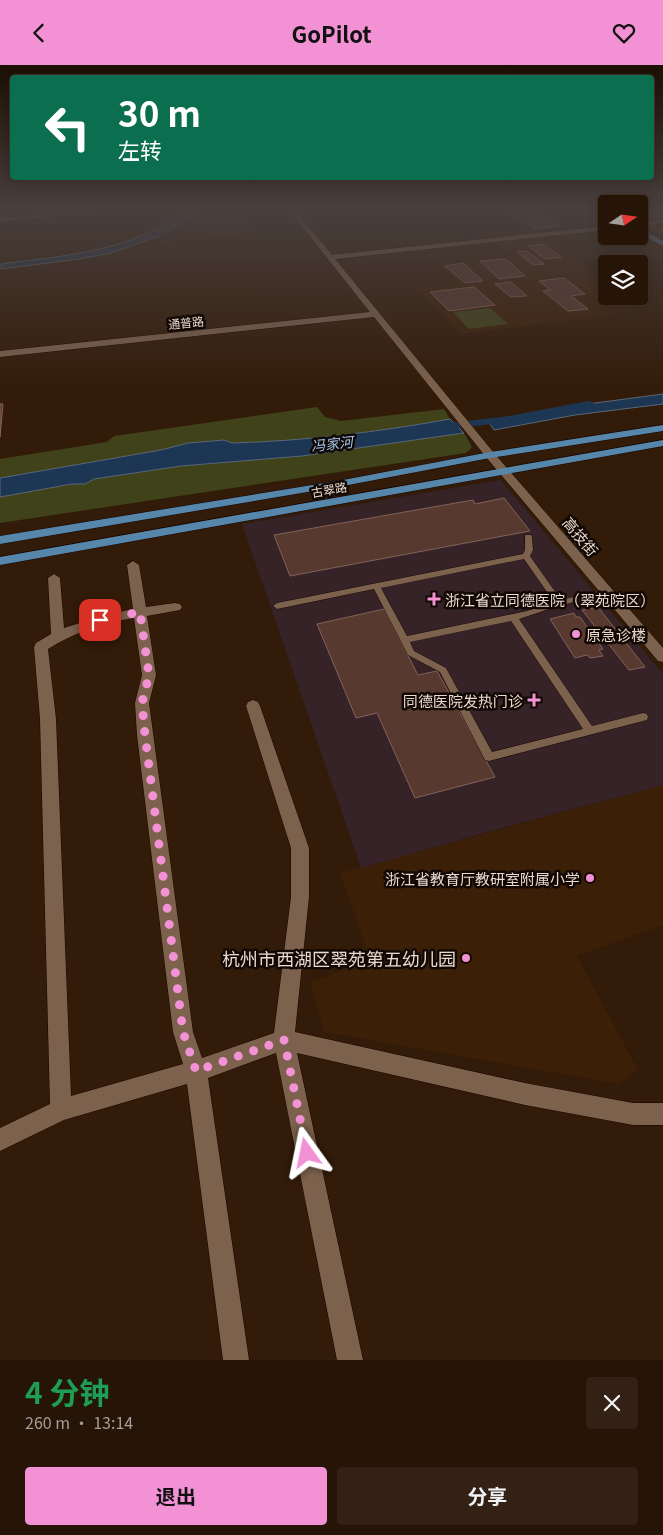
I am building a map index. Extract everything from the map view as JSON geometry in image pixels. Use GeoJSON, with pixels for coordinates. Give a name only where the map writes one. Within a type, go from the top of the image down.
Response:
{"type":"FeatureCollection","features":[{"type":"Feature","properties":{"kind":"main road","name":"古翠路"},"geometry":{"type":"LineString","coordinates":[[0,540],[343,483],[490,455],[663,428]]}},
{"type":"Feature","properties":{"kind":"main road","name":"古翠路"},"geometry":{"type":"LineString","coordinates":[[0,561],[663,443]]}},
{"type":"Feature","properties":{"kind":"street"},"geometry":{"type":"LineString","coordinates":[[341,270],[376,314]]}},
{"type":"Feature","properties":{"kind":"street","name":"通普路"},"geometry":{"type":"LineString","coordinates":[[0,355],[376,314]]}},
{"type":"Feature","properties":{"kind":"street","name":"高技街"},"geometry":{"type":"LineString","coordinates":[[376,314],[490,455],[663,657]]}},
{"type":"Feature","properties":{"kind":"street"},"geometry":{"type":"LineString","coordinates":[[133,565],[149,675],[142,703],[145,735],[183,1032],[196,1071],[236,1360]]}},
{"type":"Feature","properties":{"kind":"street"},"geometry":{"type":"LineString","coordinates":[[54,577],[58,634]]}},
{"type":"Feature","properties":{"kind":"street"},"geometry":{"type":"LineString","coordinates":[[61,1111],[48,719],[41,647],[58,634],[100,620],[176,607]]}},
{"type":"Feature","properties":{"kind":"street"},"geometry":{"type":"LineString","coordinates":[[253,706],[300,848],[300,897],[284,1040],[350,1360]]}},
{"type":"Feature","properties":{"kind":"street"},"geometry":{"type":"LineString","coordinates":[[0,1139],[61,1111],[196,1071],[284,1040],[525,1094],[633,1114],[663,1114]]}},
{"type":"Feature","properties":{"kind":"lane"},"geometry":{"type":"LineString","coordinates":[[526,557],[529,550],[528,537]]}},
{"type":"Feature","properties":{"kind":"lane"},"geometry":{"type":"LineString","coordinates":[[526,557],[559,603]]}},
{"type":"Feature","properties":{"kind":"lane"},"geometry":{"type":"LineString","coordinates":[[277,606],[526,557]]}},
{"type":"Feature","properties":{"kind":"lane"},"geometry":{"type":"LineString","coordinates":[[376,586],[411,653],[443,670],[488,757],[643,717]]}},
{"type":"Feature","properties":{"kind":"lane"},"geometry":{"type":"LineString","coordinates":[[405,640],[547,609],[559,603],[607,592]]}},
{"type":"Feature","properties":{"kind":"lane"},"geometry":{"type":"LineString","coordinates":[[513,617],[590,731]]}},
{"type":"Feature","properties":{"kind":"shaded area"},"geometry":{"type":"Polygon","coordinates":[[[446,270],[583,270],[581,271],[598,283],[598,305],[630,305],[638,311],[461,334],[418,289],[460,284],[446,270]]]}},
{"type":"Feature","properties":{"kind":"shaded area","name":"浙江省立同德医院（翠苑院区）"},"geometry":{"type":"Polygon","coordinates":[[[501,480],[663,674],[663,785],[361,868],[242,524],[501,480]]]}},
{"type":"Feature","properties":{"kind":"shaded area","name":"杭州市西湖区翠苑第五幼儿园"},"geometry":{"type":"Polygon","coordinates":[[[663,785],[663,925],[577,956],[638,1070],[619,1084],[324,1032],[310,982],[371,961],[340,873],[663,785]]]}},
{"type":"Feature","properties":{"kind":"green space"},"geometry":{"type":"Polygon","coordinates":[[[490,308],[508,324],[469,329],[453,312],[490,308]]]}},
{"type":"Feature","properties":{"kind":"green space"},"geometry":{"type":"Polygon","coordinates":[[[317,407],[325,417],[341,421],[444,409],[450,419],[369,432],[314,438],[259,442],[232,443],[224,440],[188,443],[161,450],[0,478],[0,459],[107,442],[114,436],[317,407]]]}},
{"type":"Feature","properties":{"kind":"green space"},"geometry":{"type":"Polygon","coordinates":[[[464,433],[472,447],[466,453],[0,523],[0,497],[72,484],[85,484],[94,479],[181,466],[302,456],[464,433]]]}},
{"type":"Feature","properties":{"kind":"water"},"geometry":{"type":"Polygon","coordinates":[[[663,394],[663,404],[575,415],[494,430],[488,421],[565,407],[663,394]]]}},
{"type":"Feature","properties":{"kind":"water"},"geometry":{"type":"Polygon","coordinates":[[[450,419],[464,433],[302,456],[181,466],[94,479],[85,484],[72,484],[0,497],[0,478],[161,450],[188,443],[224,440],[232,443],[259,442],[314,438],[369,432],[450,419]]]}},
{"type":"Feature","properties":{"kind":"building"},"geometry":{"type":"Polygon","coordinates":[[[450,270],[471,270],[483,281],[465,283],[450,270]]]}},
{"type":"Feature","properties":{"kind":"building"},"geometry":{"type":"Polygon","coordinates":[[[490,270],[519,270],[525,276],[499,279],[490,270]]]}},
{"type":"Feature","properties":{"kind":"building"},"geometry":{"type":"Polygon","coordinates":[[[564,278],[585,294],[571,296],[588,309],[568,311],[543,291],[550,290],[539,281],[564,278]]]}},
{"type":"Feature","properties":{"kind":"building"},"geometry":{"type":"Polygon","coordinates":[[[511,282],[527,296],[511,297],[495,284],[511,282]]]}},
{"type":"Feature","properties":{"kind":"building"},"geometry":{"type":"Polygon","coordinates":[[[474,287],[495,305],[449,311],[430,292],[474,287]]]}},
{"type":"Feature","properties":{"kind":"building"},"geometry":{"type":"Polygon","coordinates":[[[0,404],[3,404],[0,437],[0,404]]]}},
{"type":"Feature","properties":{"kind":"building"},"geometry":{"type":"Polygon","coordinates":[[[504,498],[530,531],[290,576],[274,535],[473,500],[475,504],[504,498]]]}},
{"type":"Feature","properties":{"kind":"building"},"geometry":{"type":"Polygon","coordinates":[[[598,607],[645,667],[629,670],[582,610],[598,607]]]}},
{"type":"Feature","properties":{"kind":"building"},"geometry":{"type":"Polygon","coordinates":[[[384,609],[418,675],[437,671],[495,777],[415,798],[377,713],[356,718],[317,624],[384,609]]]}},
{"type":"Feature","properties":{"kind":"building","name":"原急诊楼"},"geometry":{"type":"Polygon","coordinates":[[[574,613],[576,617],[580,617],[603,649],[599,650],[603,656],[590,658],[587,655],[575,658],[550,619],[574,613]]]}},
{"type":"Feature","properties":{"kind":"waterway","name":"冯家河"},"geometry":{"type":"LineString","coordinates":[[433,428],[509,419],[588,404]]}},
{"type":"Feature","properties":{"kind":"place","name":"浙江省立同德医院（翠苑院区）"},"geometry":{"type":"Point","coordinates":[434,599]}},
{"type":"Feature","properties":{"kind":"place","name":"原急诊楼"},"geometry":{"type":"Point","coordinates":[576,634]}},
{"type":"Feature","properties":{"kind":"place","name":"同德医院发热门诊"},"geometry":{"type":"Point","coordinates":[534,700]}},
{"type":"Feature","properties":{"kind":"place","name":"浙江省教育厅教研室附属小学"},"geometry":{"type":"Point","coordinates":[590,878]}},
{"type":"Feature","properties":{"kind":"place","name":"杭州市西湖区翠苑第五幼儿园"},"geometry":{"type":"Point","coordinates":[466,958]}},
{"type":"Feature","properties":{"kind":"route"},"geometry":{"type":"LineString","coordinates":[[100,620],[140,612],[149,675],[142,703],[145,735],[183,1032],[196,1071],[284,1040],[307,1153]]}}]}
